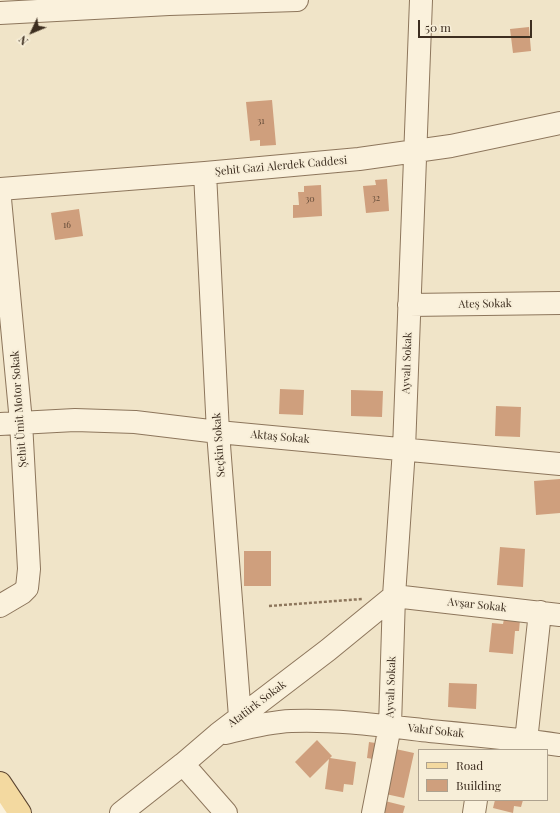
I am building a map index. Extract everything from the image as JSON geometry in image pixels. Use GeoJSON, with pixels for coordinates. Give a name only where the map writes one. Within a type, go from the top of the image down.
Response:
{"type":"FeatureCollection","features":[{"type":"Feature","properties":{"kind":"main road"},"geometry":{"type":"LineString","coordinates":[[0,784],[11,810]]}},
{"type":"Feature","properties":{"kind":"street"},"geometry":{"type":"LineString","coordinates":[[0,13],[169,2],[297,0]]}},
{"type":"Feature","properties":{"kind":"street","name":"Ayvalı Sokak"},"geometry":{"type":"LineString","coordinates":[[373,813],[390,726],[394,596],[404,449],[421,0]]}},
{"type":"Feature","properties":{"kind":"street","name":"Şehit Gazi Alerdek Caddesi"},"geometry":{"type":"LineString","coordinates":[[0,189],[359,159],[416,152],[492,138],[560,122]]}},
{"type":"Feature","properties":{"kind":"street","name":"Seçkin Sokak"},"geometry":{"type":"LineString","coordinates":[[205,173],[218,432],[240,717]]}},
{"type":"Feature","properties":{"kind":"street","name":"Şehit Ümit Motor Sokak"},"geometry":{"type":"LineString","coordinates":[[0,199],[11,423],[29,569],[27,588],[22,593],[0,606]]}},
{"type":"Feature","properties":{"kind":"street","name":"Ateş Sokak"},"geometry":{"type":"LineString","coordinates":[[409,305],[560,303]]}},
{"type":"Feature","properties":{"kind":"street","name":"Aktaş Sokak"},"geometry":{"type":"LineString","coordinates":[[11,423],[101,420],[135,422],[218,432],[560,464]]}},
{"type":"Feature","properties":{"kind":"street","name":"Atatürk Sokak"},"geometry":{"type":"LineString","coordinates":[[121,813],[218,734],[328,650],[394,596]]}},
{"type":"Feature","properties":{"kind":"street","name":"Avşar Sokak"},"geometry":{"type":"LineString","coordinates":[[394,596],[550,613]]}},
{"type":"Feature","properties":{"kind":"street"},"geometry":{"type":"LineString","coordinates":[[526,741],[550,613]]}},
{"type":"Feature","properties":{"kind":"street","name":"Vakıf Sokak"},"geometry":{"type":"LineString","coordinates":[[218,734],[260,725],[291,721],[390,726],[489,744],[526,741],[560,745]]}},
{"type":"Feature","properties":{"kind":"street"},"geometry":{"type":"LineString","coordinates":[[183,764],[226,813]]}},
{"type":"Feature","properties":{"kind":"street"},"geometry":{"type":"LineString","coordinates":[[474,813],[476,801]]}},
{"type":"Feature","properties":{"kind":"path"},"geometry":{"type":"LineString","coordinates":[[269,606],[363,599]]}},
{"type":"Feature","properties":{"kind":"building"},"geometry":{"type":"Polygon","coordinates":[[[529,27],[531,51],[513,53],[510,29],[529,27]]]}},
{"type":"Feature","properties":{"kind":"building"},"geometry":{"type":"Polygon","coordinates":[[[272,100],[276,145],[260,146],[260,140],[250,141],[246,102],[272,100]]]}},
{"type":"Feature","properties":{"kind":"building"},"geometry":{"type":"Polygon","coordinates":[[[387,179],[389,211],[366,213],[363,186],[376,185],[375,180],[387,179]]]}},
{"type":"Feature","properties":{"kind":"building"},"geometry":{"type":"Polygon","coordinates":[[[321,185],[322,216],[293,218],[293,205],[299,205],[298,192],[304,192],[304,186],[321,185]]]}},
{"type":"Feature","properties":{"kind":"building"},"geometry":{"type":"Polygon","coordinates":[[[79,209],[83,236],[55,240],[51,213],[79,209]]]}},
{"type":"Feature","properties":{"kind":"building"},"geometry":{"type":"Polygon","coordinates":[[[280,389],[304,390],[303,415],[279,414],[280,389]]]}},
{"type":"Feature","properties":{"kind":"building"},"geometry":{"type":"Polygon","coordinates":[[[351,390],[383,391],[382,417],[351,416],[351,390]]]}},
{"type":"Feature","properties":{"kind":"building"},"geometry":{"type":"Polygon","coordinates":[[[496,406],[521,407],[520,437],[495,436],[496,406]]]}},
{"type":"Feature","properties":{"kind":"building"},"geometry":{"type":"Polygon","coordinates":[[[560,479],[560,513],[536,515],[534,481],[560,479]]]}},
{"type":"Feature","properties":{"kind":"building"},"geometry":{"type":"Polygon","coordinates":[[[500,547],[525,549],[523,587],[497,585],[500,547]]]}},
{"type":"Feature","properties":{"kind":"building"},"geometry":{"type":"Polygon","coordinates":[[[244,551],[271,551],[271,586],[244,586],[244,551]]]}},
{"type":"Feature","properties":{"kind":"building"},"geometry":{"type":"Polygon","coordinates":[[[504,619],[520,620],[519,631],[515,631],[513,654],[489,652],[492,623],[503,624],[504,619]]]}},
{"type":"Feature","properties":{"kind":"building"},"geometry":{"type":"Polygon","coordinates":[[[449,683],[477,684],[476,709],[448,707],[449,683]]]}},
{"type":"Feature","properties":{"kind":"building"},"geometry":{"type":"Polygon","coordinates":[[[317,740],[332,756],[330,758],[356,762],[353,785],[344,784],[343,792],[325,789],[329,759],[310,778],[295,762],[317,740]]]}},
{"type":"Feature","properties":{"kind":"building"},"geometry":{"type":"Polygon","coordinates":[[[369,742],[382,744],[379,760],[367,758],[369,742]]]}},
{"type":"Feature","properties":{"kind":"building"},"geometry":{"type":"Polygon","coordinates":[[[391,748],[414,753],[404,798],[381,793],[391,748]]]}},
{"type":"Feature","properties":{"kind":"building"},"geometry":{"type":"Polygon","coordinates":[[[381,800],[405,806],[403,813],[378,813],[381,800]]]}},
{"type":"Feature","properties":{"kind":"building"},"geometry":{"type":"Polygon","coordinates":[[[495,801],[523,801],[521,807],[514,806],[513,813],[493,808],[495,801]]]}}]}
